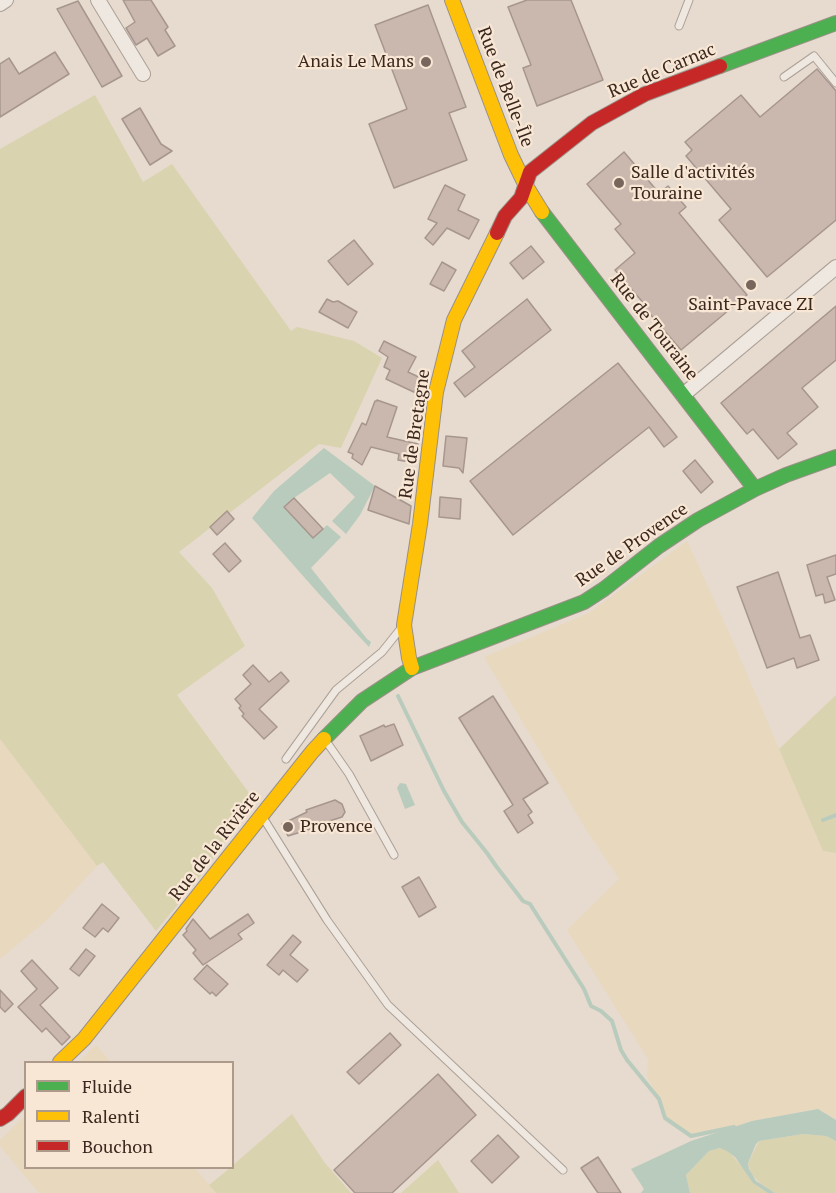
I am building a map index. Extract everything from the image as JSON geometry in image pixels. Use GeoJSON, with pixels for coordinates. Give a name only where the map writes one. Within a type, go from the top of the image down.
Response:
{"type":"FeatureCollection","features":[{"type":"Feature","properties":{"kind":"street"},"geometry":{"type":"LineString","coordinates":[[0,4],[6,0]]}},
{"type":"Feature","properties":{"kind":"street"},"geometry":{"type":"LineString","coordinates":[[98,0],[143,74]]}},
{"type":"Feature","properties":{"kind":"street","name":"Rue de Belle-Île"},"geometry":{"type":"LineString","coordinates":[[452,0],[511,155],[526,186]]}},
{"type":"Feature","properties":{"kind":"street","name":"Rue de Carnac"},"geometry":{"type":"LineString","coordinates":[[526,186],[530,172],[592,123],[645,94],[836,23]]}},
{"type":"Feature","properties":{"kind":"street","name":"Rue de Touraine"},"geometry":{"type":"LineString","coordinates":[[526,186],[542,212],[755,489]]}},
{"type":"Feature","properties":{"kind":"street","name":"Rue de Bretagne"},"geometry":{"type":"LineString","coordinates":[[412,668],[404,625],[420,524],[436,392],[454,320],[505,216],[521,198],[526,186]]}},
{"type":"Feature","properties":{"kind":"street"},"geometry":{"type":"LineString","coordinates":[[683,395],[836,267]]}},
{"type":"Feature","properties":{"kind":"street","name":"Rue de Provence"},"geometry":{"type":"LineString","coordinates":[[412,668],[584,602],[698,520],[755,489],[836,457]]}},
{"type":"Feature","properties":{"kind":"street","name":"Rue de la Rivière"},"geometry":{"type":"LineString","coordinates":[[61,1061],[84,1039],[312,752],[362,701],[412,668]]}},
{"type":"Feature","properties":{"kind":"street"},"geometry":{"type":"LineString","coordinates":[[0,1119],[24,1098]]}},
{"type":"Feature","properties":{"kind":"lane"},"geometry":{"type":"LineString","coordinates":[[679,27],[689,0]]}},
{"type":"Feature","properties":{"kind":"lane"},"geometry":{"type":"LineString","coordinates":[[784,77],[814,56],[836,83]]}},
{"type":"Feature","properties":{"kind":"lane"},"geometry":{"type":"LineString","coordinates":[[286,759],[336,690],[381,652],[404,625]]}},
{"type":"Feature","properties":{"kind":"lane"},"geometry":{"type":"LineString","coordinates":[[325,739],[349,774],[394,855]]}},
{"type":"Feature","properties":{"kind":"lane"},"geometry":{"type":"LineString","coordinates":[[261,816],[327,920],[388,1005],[563,1170]]}},
{"type":"Feature","properties":{"kind":"shaded area"},"geometry":{"type":"Polygon","coordinates":[[[95,95],[143,182],[172,164],[291,331],[297,327],[354,341],[382,358],[341,448],[319,444],[179,552],[212,588],[245,646],[177,695],[255,801],[193,886],[156,931],[103,862],[97,866],[0,739],[0,149],[95,95]]]}},
{"type":"Feature","properties":{"kind":"shaded area"},"geometry":{"type":"Polygon","coordinates":[[[324,448],[375,486],[360,515],[346,534],[332,521],[355,497],[330,473],[294,498],[313,538],[327,525],[341,537],[311,568],[371,642],[369,647],[252,518],[274,491],[324,448]]]}},
{"type":"Feature","properties":{"kind":"shaded area"},"geometry":{"type":"Polygon","coordinates":[[[687,541],[823,851],[836,853],[836,1120],[818,1109],[752,1121],[691,1136],[665,1118],[659,1099],[647,1076],[648,1059],[567,930],[619,879],[587,831],[484,657],[589,613],[687,541]]]}},
{"type":"Feature","properties":{"kind":"shaded area"},"geometry":{"type":"Polygon","coordinates":[[[836,695],[836,853],[823,851],[779,749],[836,695]]]}},
{"type":"Feature","properties":{"kind":"shaded area"},"geometry":{"type":"Polygon","coordinates":[[[0,739],[97,866],[48,919],[0,959],[0,739]]]}},
{"type":"Feature","properties":{"kind":"shaded area"},"geometry":{"type":"Polygon","coordinates":[[[400,783],[406,784],[415,805],[405,809],[397,788],[400,783]]]}},
{"type":"Feature","properties":{"kind":"shaded area"},"geometry":{"type":"Polygon","coordinates":[[[96,1045],[110,1061],[80,1061],[96,1045]]]}},
{"type":"Feature","properties":{"kind":"shaded area"},"geometry":{"type":"Polygon","coordinates":[[[818,1109],[836,1120],[836,1141],[826,1136],[803,1134],[759,1141],[756,1144],[748,1163],[749,1169],[756,1181],[775,1193],[768,1193],[753,1183],[735,1157],[720,1148],[709,1151],[686,1175],[690,1193],[641,1193],[644,1189],[631,1169],[691,1141],[752,1121],[818,1109]]]}},
{"type":"Feature","properties":{"kind":"shaded area"},"geometry":{"type":"Polygon","coordinates":[[[292,1114],[325,1163],[351,1193],[216,1193],[209,1185],[229,1169],[234,1169],[234,1164],[292,1114]]]}},
{"type":"Feature","properties":{"kind":"shaded area"},"geometry":{"type":"Polygon","coordinates":[[[24,1117],[24,1169],[196,1169],[216,1193],[39,1193],[0,1146],[0,1140],[24,1117]]]}},
{"type":"Feature","properties":{"kind":"shaded area"},"geometry":{"type":"Polygon","coordinates":[[[803,1134],[826,1136],[836,1141],[836,1193],[775,1193],[751,1174],[748,1163],[759,1141],[803,1134]]]}},
{"type":"Feature","properties":{"kind":"shaded area"},"geometry":{"type":"Polygon","coordinates":[[[720,1148],[727,1150],[760,1188],[769,1193],[690,1193],[686,1175],[709,1151],[720,1148]]]}},
{"type":"Feature","properties":{"kind":"shaded area"},"geometry":{"type":"Polygon","coordinates":[[[438,1160],[459,1193],[401,1193],[438,1160]]]}},
{"type":"Feature","properties":{"kind":"building"},"geometry":{"type":"Polygon","coordinates":[[[123,0],[151,0],[168,27],[165,30],[175,46],[158,56],[147,38],[136,45],[126,28],[135,22],[123,0]]]}},
{"type":"Feature","properties":{"kind":"building"},"geometry":{"type":"Polygon","coordinates":[[[527,0],[571,0],[603,80],[537,106],[523,68],[531,65],[508,7],[527,0]]]}},
{"type":"Feature","properties":{"kind":"building"},"geometry":{"type":"Polygon","coordinates":[[[78,1],[122,76],[102,87],[57,9],[78,1]]]}},
{"type":"Feature","properties":{"kind":"building"},"geometry":{"type":"Polygon","coordinates":[[[428,5],[466,107],[449,113],[467,160],[394,188],[369,124],[407,109],[375,25],[428,5]]]}},
{"type":"Feature","properties":{"kind":"building"},"geometry":{"type":"Polygon","coordinates":[[[55,52],[69,74],[0,117],[0,64],[9,58],[19,74],[55,52]]]}},
{"type":"Feature","properties":{"kind":"building"},"geometry":{"type":"Polygon","coordinates":[[[817,69],[836,91],[836,220],[767,277],[719,220],[731,209],[686,156],[692,150],[685,142],[741,95],[760,117],[817,69]]]}},
{"type":"Feature","properties":{"kind":"building"},"geometry":{"type":"Polygon","coordinates":[[[140,108],[161,144],[172,151],[150,165],[122,119],[140,108]]]}},
{"type":"Feature","properties":{"kind":"building"},"geometry":{"type":"Polygon","coordinates":[[[624,152],[659,193],[668,186],[686,207],[679,213],[747,295],[681,350],[615,270],[635,253],[615,229],[621,224],[587,184],[624,152]]]}},
{"type":"Feature","properties":{"kind":"building"},"geometry":{"type":"Polygon","coordinates":[[[445,185],[465,195],[458,210],[479,220],[469,239],[447,228],[433,245],[425,238],[437,223],[428,219],[445,185]]]}},
{"type":"Feature","properties":{"kind":"building"},"geometry":{"type":"Polygon","coordinates":[[[354,240],[373,264],[348,285],[328,261],[354,240]]]}},
{"type":"Feature","properties":{"kind":"building"},"geometry":{"type":"Polygon","coordinates":[[[531,246],[544,262],[523,279],[510,263],[531,246]]]}},
{"type":"Feature","properties":{"kind":"building"},"geometry":{"type":"Polygon","coordinates":[[[442,262],[456,270],[444,291],[430,284],[442,262]]]}},
{"type":"Feature","properties":{"kind":"building"},"geometry":{"type":"Polygon","coordinates":[[[327,299],[333,302],[338,301],[357,312],[348,328],[319,312],[327,299]]]}},
{"type":"Feature","properties":{"kind":"building"},"geometry":{"type":"Polygon","coordinates":[[[527,299],[551,330],[465,397],[454,383],[475,367],[462,351],[527,299]]]}},
{"type":"Feature","properties":{"kind":"building"},"geometry":{"type":"Polygon","coordinates":[[[836,306],[836,360],[802,388],[818,407],[787,433],[797,444],[778,459],[753,429],[747,434],[721,403],[836,306]]]}},
{"type":"Feature","properties":{"kind":"building"},"geometry":{"type":"Polygon","coordinates":[[[384,341],[416,357],[408,372],[425,380],[418,394],[386,379],[390,370],[384,367],[388,357],[379,351],[384,341]]]}},
{"type":"Feature","properties":{"kind":"building"},"geometry":{"type":"Polygon","coordinates":[[[618,363],[677,437],[664,447],[649,427],[513,535],[470,481],[618,363]]]}},
{"type":"Feature","properties":{"kind":"building"},"geometry":{"type":"Polygon","coordinates":[[[377,400],[397,407],[387,437],[418,444],[416,463],[398,460],[399,454],[371,447],[362,465],[352,458],[353,454],[348,452],[362,423],[366,425],[377,400]]]}},
{"type":"Feature","properties":{"kind":"building"},"geometry":{"type":"Polygon","coordinates":[[[446,436],[467,438],[463,473],[459,468],[443,466],[446,436]]]}},
{"type":"Feature","properties":{"kind":"building"},"geometry":{"type":"Polygon","coordinates":[[[695,460],[713,482],[701,493],[683,471],[695,460]]]}},
{"type":"Feature","properties":{"kind":"building"},"geometry":{"type":"Polygon","coordinates":[[[375,486],[411,506],[409,524],[368,510],[375,486]]]}},
{"type":"Feature","properties":{"kind":"building"},"geometry":{"type":"Polygon","coordinates":[[[440,497],[461,499],[460,519],[439,517],[440,497]]]}},
{"type":"Feature","properties":{"kind":"building"},"geometry":{"type":"Polygon","coordinates":[[[294,498],[323,529],[313,538],[284,507],[294,498]]]}},
{"type":"Feature","properties":{"kind":"building"},"geometry":{"type":"Polygon","coordinates":[[[227,511],[234,519],[217,535],[210,527],[227,511]]]}},
{"type":"Feature","properties":{"kind":"building"},"geometry":{"type":"Polygon","coordinates":[[[225,543],[241,561],[229,572],[213,554],[225,543]]]}},
{"type":"Feature","properties":{"kind":"building"},"geometry":{"type":"Polygon","coordinates":[[[836,555],[836,574],[827,577],[835,600],[825,603],[823,594],[816,596],[807,565],[836,555]]]}},
{"type":"Feature","properties":{"kind":"building"},"geometry":{"type":"Polygon","coordinates":[[[778,572],[800,638],[810,635],[819,660],[797,668],[794,658],[767,668],[737,587],[778,572]]]}},
{"type":"Feature","properties":{"kind":"building"},"geometry":{"type":"Polygon","coordinates":[[[253,665],[269,682],[281,672],[289,681],[259,709],[277,727],[264,739],[242,716],[244,714],[239,708],[241,706],[235,699],[251,684],[243,675],[253,665]]]}},
{"type":"Feature","properties":{"kind":"building"},"geometry":{"type":"Polygon","coordinates":[[[493,696],[548,783],[523,799],[532,812],[528,815],[533,823],[518,833],[504,811],[513,805],[459,718],[493,696]]]}},
{"type":"Feature","properties":{"kind":"building"},"geometry":{"type":"Polygon","coordinates":[[[394,724],[403,745],[371,761],[360,736],[384,725],[385,727],[394,724]]]}},
{"type":"Feature","properties":{"kind":"building"},"geometry":{"type":"Polygon","coordinates":[[[335,800],[342,804],[345,812],[342,817],[288,836],[282,824],[307,812],[306,810],[335,800]]]}},
{"type":"Feature","properties":{"kind":"building"},"geometry":{"type":"Polygon","coordinates":[[[419,877],[436,907],[419,917],[402,887],[419,877]]]}},
{"type":"Feature","properties":{"kind":"building"},"geometry":{"type":"Polygon","coordinates":[[[102,904],[119,918],[108,932],[103,928],[95,937],[83,928],[102,904]]]}},
{"type":"Feature","properties":{"kind":"building"},"geometry":{"type":"Polygon","coordinates":[[[248,914],[254,923],[238,934],[242,939],[203,965],[193,953],[196,950],[183,935],[193,919],[210,939],[248,914]]]}},
{"type":"Feature","properties":{"kind":"building"},"geometry":{"type":"Polygon","coordinates":[[[293,935],[301,942],[290,955],[308,970],[297,982],[283,970],[279,975],[267,965],[293,935]]]}},
{"type":"Feature","properties":{"kind":"building"},"geometry":{"type":"Polygon","coordinates":[[[86,949],[95,956],[79,976],[70,969],[86,949]]]}},
{"type":"Feature","properties":{"kind":"building"},"geometry":{"type":"Polygon","coordinates":[[[32,960],[58,988],[40,1005],[70,1037],[62,1045],[46,1028],[42,1032],[18,1007],[37,989],[21,971],[32,960]]]}},
{"type":"Feature","properties":{"kind":"building"},"geometry":{"type":"Polygon","coordinates":[[[207,965],[228,984],[216,996],[212,992],[210,994],[194,979],[207,965]]]}},
{"type":"Feature","properties":{"kind":"building"},"geometry":{"type":"Polygon","coordinates":[[[0,990],[13,1004],[5,1012],[0,1007],[0,990]]]}},
{"type":"Feature","properties":{"kind":"building"},"geometry":{"type":"Polygon","coordinates":[[[390,1033],[401,1045],[359,1084],[347,1072],[390,1033]]]}},
{"type":"Feature","properties":{"kind":"building"},"geometry":{"type":"Polygon","coordinates":[[[438,1074],[476,1115],[392,1193],[355,1193],[334,1170],[438,1074]]]}},
{"type":"Feature","properties":{"kind":"building"},"geometry":{"type":"Polygon","coordinates":[[[498,1135],[519,1157],[492,1183],[471,1161],[498,1135]]]}},
{"type":"Feature","properties":{"kind":"building"},"geometry":{"type":"Polygon","coordinates":[[[598,1157],[621,1193],[598,1193],[581,1168],[598,1157]]]}},
{"type":"Feature","properties":{"kind":"waterway"},"geometry":{"type":"LineString","coordinates":[[398,696],[444,791],[462,822],[523,901],[530,904],[584,989],[591,1006],[612,1021],[621,1050],[659,1099],[665,1118],[691,1136],[734,1127]]}},
{"type":"Feature","properties":{"kind":"waterway"},"geometry":{"type":"LineString","coordinates":[[823,820],[836,815]]}},
{"type":"Feature","properties":{"kind":"traffic: fast"},"geometry":{"type":"LineString","coordinates":[[720,66],[836,23]]}},
{"type":"Feature","properties":{"kind":"traffic: fast"},"geometry":{"type":"LineString","coordinates":[[542,212],[755,489]]}},
{"type":"Feature","properties":{"kind":"traffic: fast"},"geometry":{"type":"LineString","coordinates":[[324,739],[362,701],[412,668],[584,602],[698,520],[755,489],[836,457]]}},
{"type":"Feature","properties":{"kind":"traffic: slow"},"geometry":{"type":"LineString","coordinates":[[452,0],[511,155],[542,212]]}},
{"type":"Feature","properties":{"kind":"traffic: slow"},"geometry":{"type":"LineString","coordinates":[[412,668],[404,625],[420,524],[436,392],[454,320],[497,233]]}},
{"type":"Feature","properties":{"kind":"traffic: slow"},"geometry":{"type":"LineString","coordinates":[[61,1061],[84,1039],[324,739]]}},
{"type":"Feature","properties":{"kind":"traffic: jam"},"geometry":{"type":"LineString","coordinates":[[497,233],[505,216],[521,198],[530,172],[592,123],[645,94],[720,66]]}},
{"type":"Feature","properties":{"kind":"traffic: jam"},"geometry":{"type":"LineString","coordinates":[[0,1119],[24,1098]]}},
{"type":"Feature","properties":{"kind":"place","name":"Anais Le Mans"},"geometry":{"type":"Point","coordinates":[426,62]}},
{"type":"Feature","properties":{"kind":"place","name":"Salle d'activités Touraine"},"geometry":{"type":"Point","coordinates":[619,183]}},
{"type":"Feature","properties":{"kind":"place","name":"Saint-Pavace ZI"},"geometry":{"type":"Point","coordinates":[751,285]}},
{"type":"Feature","properties":{"kind":"place","name":"Provence"},"geometry":{"type":"Point","coordinates":[288,827]}}]}
